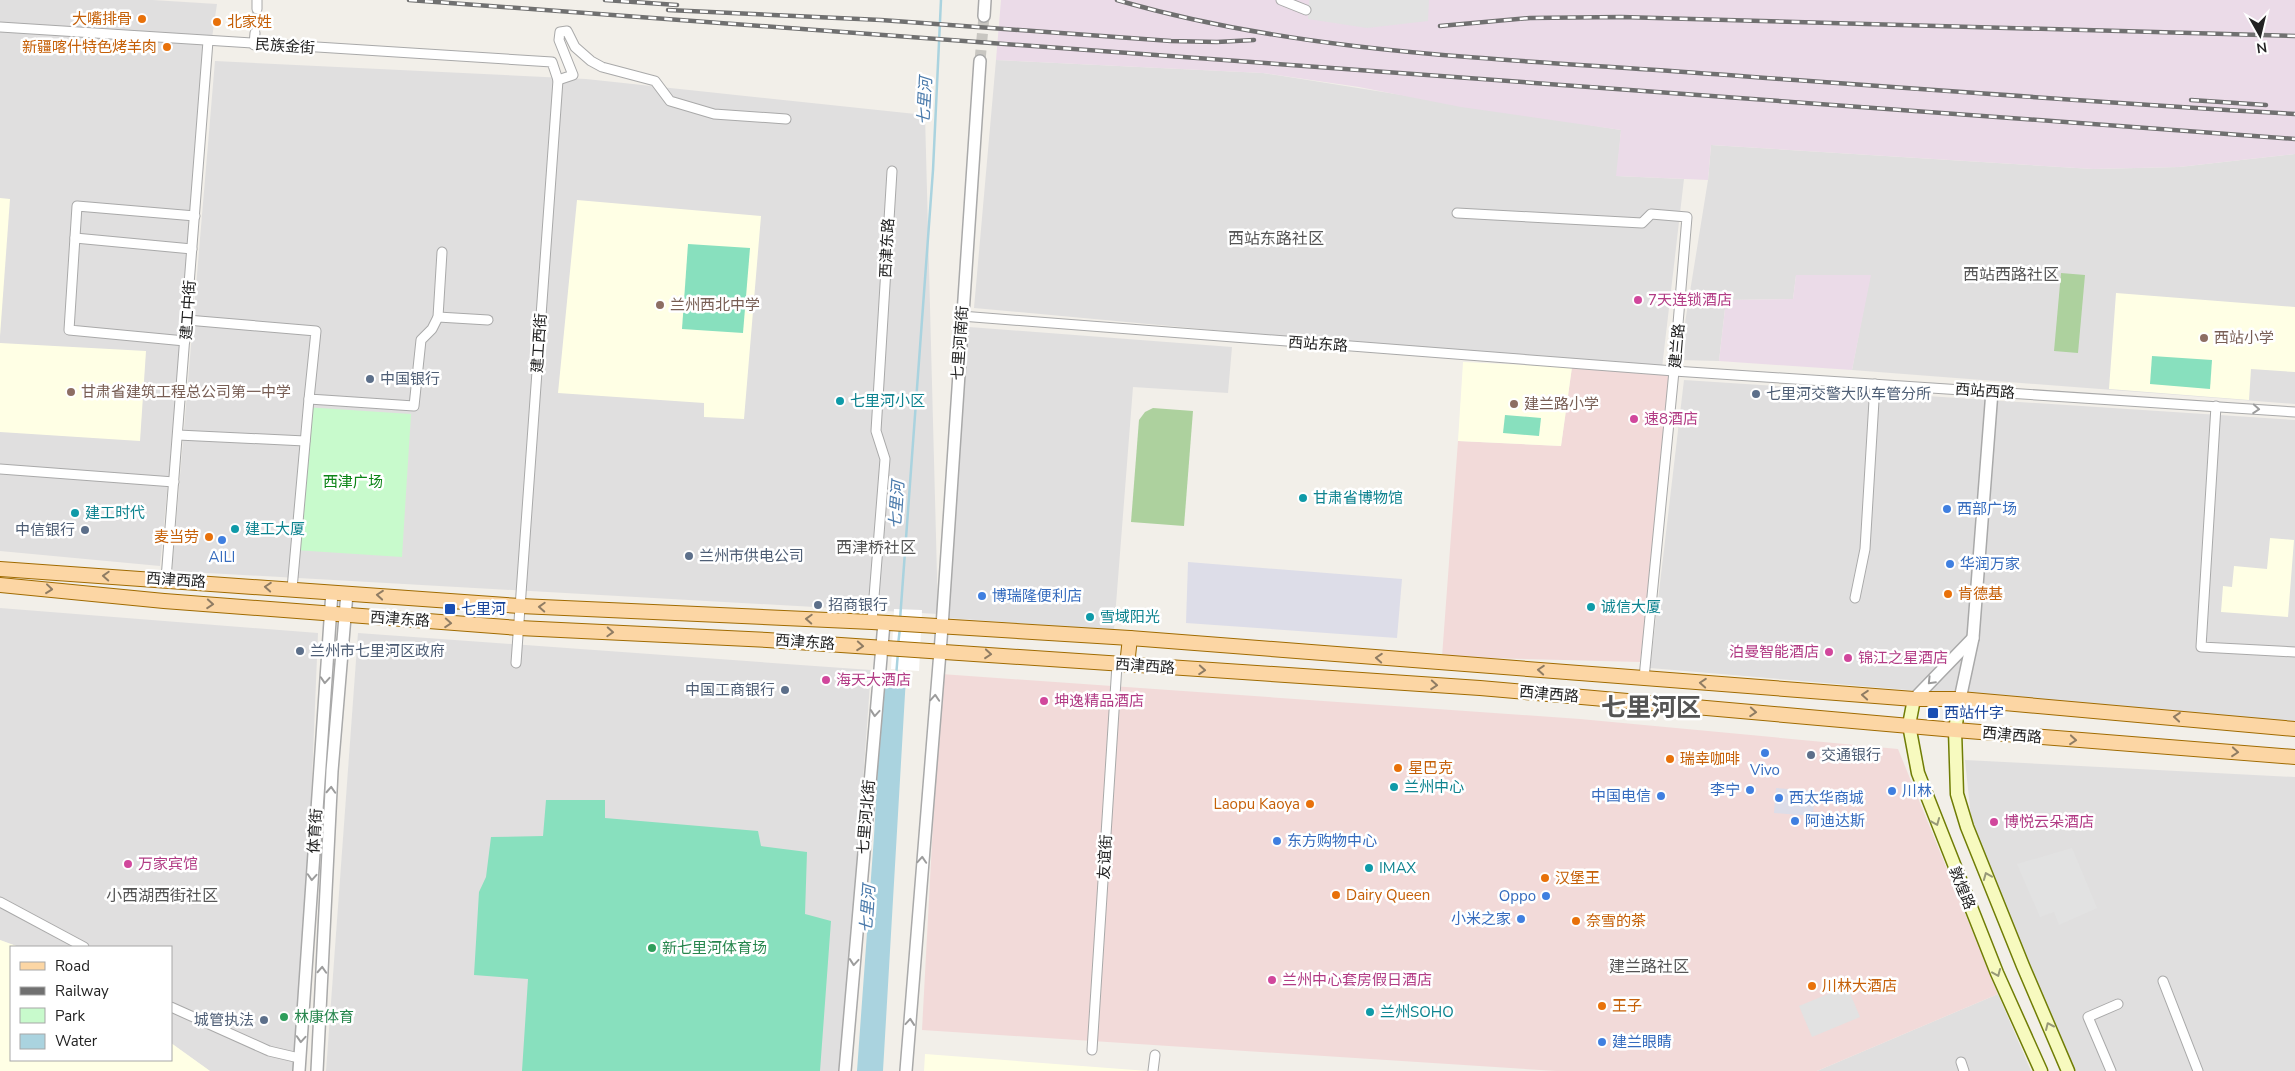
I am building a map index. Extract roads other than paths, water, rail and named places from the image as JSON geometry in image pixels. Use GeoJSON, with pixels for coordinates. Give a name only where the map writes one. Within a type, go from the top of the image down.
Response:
{"type":"FeatureCollection","features":[{"type":"Feature","properties":{"kind":"main road","name":"西津西路"},"geometry":{"type":"LineString","coordinates":[[0,569],[349,593]]}},
{"type":"Feature","properties":{"kind":"main road","name":"西津东路"},"geometry":{"type":"LineString","coordinates":[[0,585],[164,601],[519,628],[886,647]]}},
{"type":"Feature","properties":{"kind":"main road","name":"西津东路"},"geometry":{"type":"LineString","coordinates":[[349,593],[520,606],[883,623]]}},
{"type":"Feature","properties":{"kind":"main road","name":"西津西路"},"geometry":{"type":"LineString","coordinates":[[883,623],[1130,638],[1914,698],[1960,699],[2295,729]]}},
{"type":"Feature","properties":{"kind":"main road"},"geometry":{"type":"LineString","coordinates":[[1122,665],[1130,638]]}},
{"type":"Feature","properties":{"kind":"main road","name":"西津西路"},"geometry":{"type":"LineString","coordinates":[[886,647],[1122,665],[1480,688],[1954,730],[2295,757]]}},
{"type":"Feature","properties":{"kind":"main road","name":"敦煌路"},"geometry":{"type":"LineString","coordinates":[[1914,698],[1909,725],[1918,773],[1934,818],[1997,973],[2041,1071]]}},
{"type":"Feature","properties":{"kind":"main road","name":"敦煌路"},"geometry":{"type":"LineString","coordinates":[[1960,699],[1954,730],[1957,794],[2022,966],[2068,1071]]}},
{"type":"Feature","properties":{"kind":"street"},"geometry":{"type":"LineString","coordinates":[[984,16],[985,0]]}},
{"type":"Feature","properties":{"kind":"street"},"geometry":{"type":"LineString","coordinates":[[1281,0],[1306,10]]}},
{"type":"Feature","properties":{"kind":"street","name":"民族金街"},"geometry":{"type":"LineString","coordinates":[[0,26],[254,45],[552,62],[558,80]]}},
{"type":"Feature","properties":{"kind":"street"},"geometry":{"type":"LineString","coordinates":[[558,80],[573,75],[559,40],[560,32],[568,31],[575,48],[591,62],[602,67],[655,81],[670,101],[714,114],[786,120]]}},
{"type":"Feature","properties":{"kind":"street"},"geometry":{"type":"LineString","coordinates":[[254,45],[255,33]]}},
{"type":"Feature","properties":{"kind":"street","name":"建工中街"},"geometry":{"type":"LineString","coordinates":[[166,579],[208,41]]}},
{"type":"Feature","properties":{"kind":"street","name":"七里河南街"},"geometry":{"type":"LineString","coordinates":[[942,626],[961,316],[980,60]]}},
{"type":"Feature","properties":{"kind":"street","name":"建工西街"},"geometry":{"type":"LineString","coordinates":[[516,663],[558,80]]}},
{"type":"Feature","properties":{"kind":"street","name":"西津东路"},"geometry":{"type":"LineString","coordinates":[[883,623],[885,459],[876,431],[892,171]]}},
{"type":"Feature","properties":{"kind":"street"},"geometry":{"type":"LineString","coordinates":[[185,341],[69,330],[77,206],[195,216]]}},
{"type":"Feature","properties":{"kind":"street","name":"建兰路"},"geometry":{"type":"LineString","coordinates":[[1457,213],[1642,223],[1651,214],[1687,217],[1644,678]]}},
{"type":"Feature","properties":{"kind":"street"},"geometry":{"type":"LineString","coordinates":[[75,238],[192,249]]}},
{"type":"Feature","properties":{"kind":"street"},"geometry":{"type":"LineString","coordinates":[[309,399],[414,406],[421,340],[432,329],[438,317],[442,252]]}},
{"type":"Feature","properties":{"kind":"street","name":"西站东路"},"geometry":{"type":"LineString","coordinates":[[961,316],[1674,372]]}},
{"type":"Feature","properties":{"kind":"street"},"geometry":{"type":"LineString","coordinates":[[438,317],[488,320]]}},
{"type":"Feature","properties":{"kind":"street"},"geometry":{"type":"LineString","coordinates":[[187,320],[316,331],[292,589]]}},
{"type":"Feature","properties":{"kind":"street","name":"西站西路"},"geometry":{"type":"LineString","coordinates":[[1674,372],[2295,412]]}},
{"type":"Feature","properties":{"kind":"street"},"geometry":{"type":"LineString","coordinates":[[1855,598],[1866,540],[1875,384]]}},
{"type":"Feature","properties":{"kind":"street"},"geometry":{"type":"LineString","coordinates":[[1960,699],[1973,638],[1992,392]]}},
{"type":"Feature","properties":{"kind":"street"},"geometry":{"type":"LineString","coordinates":[[2216,406],[2202,647],[2295,652]]}},
{"type":"Feature","properties":{"kind":"street"},"geometry":{"type":"LineString","coordinates":[[178,435],[305,441]]}},
{"type":"Feature","properties":{"kind":"street"},"geometry":{"type":"LineString","coordinates":[[0,469],[174,482]]}},
{"type":"Feature","properties":{"kind":"street","name":"体育街"},"geometry":{"type":"LineString","coordinates":[[298,1071],[332,592]]}},
{"type":"Feature","properties":{"kind":"street","name":"体育街"},"geometry":{"type":"LineString","coordinates":[[317,1071],[332,781],[349,593]]}},
{"type":"Feature","properties":{"kind":"street","name":"七里河北街"},"geometry":{"type":"LineString","coordinates":[[845,1071],[886,647],[883,623]]}},
{"type":"Feature","properties":{"kind":"street"},"geometry":{"type":"LineString","coordinates":[[906,1071],[942,626]]}},
{"type":"Feature","properties":{"kind":"street"},"geometry":{"type":"LineString","coordinates":[[1914,698],[1973,638]]}},
{"type":"Feature","properties":{"kind":"street","name":"友谊街"},"geometry":{"type":"LineString","coordinates":[[1092,1050],[1122,665]]}},
{"type":"Feature","properties":{"kind":"street"},"geometry":{"type":"LineString","coordinates":[[0,902],[82,946]]}},
{"type":"Feature","properties":{"kind":"street"},"geometry":{"type":"LineString","coordinates":[[2163,981],[2198,1071]]}},
{"type":"Feature","properties":{"kind":"street"},"geometry":{"type":"LineString","coordinates":[[2111,1071],[2088,1016],[2118,1004]]}},
{"type":"Feature","properties":{"kind":"street"},"geometry":{"type":"LineString","coordinates":[[172,1007],[269,1051],[299,1058]]}},
{"type":"Feature","properties":{"kind":"street"},"geometry":{"type":"LineString","coordinates":[[1154,1071],[1155,1055]]}},
{"type":"Feature","properties":{"kind":"water"},"geometry":{"type":"Polygon","coordinates":[[[886,674],[906,677],[883,1071],[857,1071],[881,712],[886,674]]]}},
{"type":"Feature","properties":{"kind":"waterway","name":"七里河"},"geometry":{"type":"LineString","coordinates":[[900,620],[933,170],[941,0]]}},
{"type":"Feature","properties":{"kind":"waterway","name":"七里河"},"geometry":{"type":"LineString","coordinates":[[898,645],[900,628]]}},
{"type":"Feature","properties":{"kind":"waterway","name":"七里河"},"geometry":{"type":"LineString","coordinates":[[896,677],[898,652]]}},
{"type":"Feature","properties":{"kind":"tunnel"},"geometry":{"type":"LineString","coordinates":[[255,33],[257,9]]}},
{"type":"Feature","properties":{"kind":"tunnel"},"geometry":{"type":"LineString","coordinates":[[980,61],[984,16]]}},
{"type":"Feature","properties":{"kind":"railway"},"geometry":{"type":"LineString","coordinates":[[409,0],[2295,139]]}},
{"type":"Feature","properties":{"kind":"railway"},"geometry":{"type":"LineString","coordinates":[[605,0],[677,5]]}},
{"type":"Feature","properties":{"kind":"railway"},"geometry":{"type":"LineString","coordinates":[[1117,0],[1253,31],[1322,42],[1462,57],[2295,114]]}},
{"type":"Feature","properties":{"kind":"railway"},"geometry":{"type":"LineString","coordinates":[[668,10],[881,20],[1171,41],[1217,42],[1254,40]]}},
{"type":"Feature","properties":{"kind":"railway"},"geometry":{"type":"LineString","coordinates":[[1440,26],[1530,18],[1621,17],[2295,36]]}},
{"type":"Feature","properties":{"kind":"railway"},"geometry":{"type":"LineString","coordinates":[[2191,100],[2266,105]]}},
{"type":"Feature","properties":{"kind":"place","name":"大嘴排骨"},"geometry":{"type":"Point","coordinates":[142,19]}},
{"type":"Feature","properties":{"kind":"place","name":"北家姓"},"geometry":{"type":"Point","coordinates":[217,22]}},
{"type":"Feature","properties":{"kind":"place","name":"新疆喀什特色烤羊肉"},"geometry":{"type":"Point","coordinates":[167,47]}},
{"type":"Feature","properties":{"kind":"place","name":"7天连锁酒店"},"geometry":{"type":"Point","coordinates":[1638,300]}},
{"type":"Feature","properties":{"kind":"place","name":"兰州西北中学"},"geometry":{"type":"Point","coordinates":[660,305]}},
{"type":"Feature","properties":{"kind":"place","name":"西站小学"},"geometry":{"type":"Point","coordinates":[2204,338]}},
{"type":"Feature","properties":{"kind":"place","name":"中国银行"},"geometry":{"type":"Point","coordinates":[370,379]}},
{"type":"Feature","properties":{"kind":"place","name":"甘肃省建筑工程总公司第一中学"},"geometry":{"type":"Point","coordinates":[71,392]}},
{"type":"Feature","properties":{"kind":"place","name":"七里河交警大队车管分所"},"geometry":{"type":"Point","coordinates":[1756,394]}},
{"type":"Feature","properties":{"kind":"place","name":"七里河小区"},"geometry":{"type":"Point","coordinates":[840,401]}},
{"type":"Feature","properties":{"kind":"place","name":"建兰路小学"},"geometry":{"type":"Point","coordinates":[1514,404]}},
{"type":"Feature","properties":{"kind":"place","name":"速8酒店"},"geometry":{"type":"Point","coordinates":[1634,419]}},
{"type":"Feature","properties":{"kind":"place","name":"甘肃省博物馆"},"geometry":{"type":"Point","coordinates":[1303,498]}},
{"type":"Feature","properties":{"kind":"place","name":"西部广场"},"geometry":{"type":"Point","coordinates":[1947,509]}},
{"type":"Feature","properties":{"kind":"place","name":"建工时代"},"geometry":{"type":"Point","coordinates":[75,513]}},
{"type":"Feature","properties":{"kind":"place","name":"建工大厦"},"geometry":{"type":"Point","coordinates":[235,529]}},
{"type":"Feature","properties":{"kind":"place","name":"中信银行"},"geometry":{"type":"Point","coordinates":[85,530]}},
{"type":"Feature","properties":{"kind":"place","name":"麦当劳"},"geometry":{"type":"Point","coordinates":[209,537]}},
{"type":"Feature","properties":{"kind":"place","name":"AILI"},"geometry":{"type":"Point","coordinates":[222,540]}},
{"type":"Feature","properties":{"kind":"place","name":"兰州市供电公司"},"geometry":{"type":"Point","coordinates":[689,556]}},
{"type":"Feature","properties":{"kind":"place","name":"华润万家"},"geometry":{"type":"Point","coordinates":[1950,564]}},
{"type":"Feature","properties":{"kind":"place","name":"肯德基"},"geometry":{"type":"Point","coordinates":[1948,594]}},
{"type":"Feature","properties":{"kind":"place","name":"博瑞隆便利店"},"geometry":{"type":"Point","coordinates":[982,596]}},
{"type":"Feature","properties":{"kind":"place","name":"招商银行"},"geometry":{"type":"Point","coordinates":[818,605]}},
{"type":"Feature","properties":{"kind":"place","name":"诚信大厦"},"geometry":{"type":"Point","coordinates":[1591,607]}},
{"type":"Feature","properties":{"kind":"place","name":"七里河"},"geometry":{"type":"Point","coordinates":[450,609]}},
{"type":"Feature","properties":{"kind":"place","name":"雪域阳光"},"geometry":{"type":"Point","coordinates":[1090,617]}},
{"type":"Feature","properties":{"kind":"place","name":"兰州市七里河区政府"},"geometry":{"type":"Point","coordinates":[300,651]}},
{"type":"Feature","properties":{"kind":"place","name":"泊曼智能酒店"},"geometry":{"type":"Point","coordinates":[1829,652]}},
{"type":"Feature","properties":{"kind":"place","name":"锦江之星酒店"},"geometry":{"type":"Point","coordinates":[1848,658]}},
{"type":"Feature","properties":{"kind":"place","name":"海天大酒店"},"geometry":{"type":"Point","coordinates":[826,680]}},
{"type":"Feature","properties":{"kind":"place","name":"中国工商银行"},"geometry":{"type":"Point","coordinates":[785,690]}},
{"type":"Feature","properties":{"kind":"place","name":"坤逸精品酒店"},"geometry":{"type":"Point","coordinates":[1044,701]}},
{"type":"Feature","properties":{"kind":"place","name":"西站什字"},"geometry":{"type":"Point","coordinates":[1933,713]}},
{"type":"Feature","properties":{"kind":"place","name":"Vivo"},"geometry":{"type":"Point","coordinates":[1765,753]}},
{"type":"Feature","properties":{"kind":"place","name":"交通银行"},"geometry":{"type":"Point","coordinates":[1811,755]}},
{"type":"Feature","properties":{"kind":"place","name":"瑞幸咖啡"},"geometry":{"type":"Point","coordinates":[1670,759]}},
{"type":"Feature","properties":{"kind":"place","name":"星巴克"},"geometry":{"type":"Point","coordinates":[1398,768]}},
{"type":"Feature","properties":{"kind":"place","name":"兰州中心"},"geometry":{"type":"Point","coordinates":[1394,787]}},
{"type":"Feature","properties":{"kind":"place","name":"李宁"},"geometry":{"type":"Point","coordinates":[1750,790]}},
{"type":"Feature","properties":{"kind":"place","name":"川林"},"geometry":{"type":"Point","coordinates":[1892,791]}},
{"type":"Feature","properties":{"kind":"place","name":"中国电信"},"geometry":{"type":"Point","coordinates":[1661,796]}},
{"type":"Feature","properties":{"kind":"place","name":"西太华商城"},"geometry":{"type":"Point","coordinates":[1779,798]}},
{"type":"Feature","properties":{"kind":"place","name":"Laopu Kaoya"},"geometry":{"type":"Point","coordinates":[1310,804]}},
{"type":"Feature","properties":{"kind":"place","name":"阿迪达斯"},"geometry":{"type":"Point","coordinates":[1795,821]}},
{"type":"Feature","properties":{"kind":"place","name":"博悦云朵酒店"},"geometry":{"type":"Point","coordinates":[1994,822]}},
{"type":"Feature","properties":{"kind":"place","name":"东方购物中心"},"geometry":{"type":"Point","coordinates":[1277,841]}},
{"type":"Feature","properties":{"kind":"place","name":"万家宾馆"},"geometry":{"type":"Point","coordinates":[128,864]}},
{"type":"Feature","properties":{"kind":"place","name":"IMAX"},"geometry":{"type":"Point","coordinates":[1369,868]}},
{"type":"Feature","properties":{"kind":"place","name":"汉堡王"},"geometry":{"type":"Point","coordinates":[1545,878]}},
{"type":"Feature","properties":{"kind":"place","name":"Dairy Queen"},"geometry":{"type":"Point","coordinates":[1336,895]}},
{"type":"Feature","properties":{"kind":"place","name":"Oppo"},"geometry":{"type":"Point","coordinates":[1546,896]}},
{"type":"Feature","properties":{"kind":"place","name":"小米之家"},"geometry":{"type":"Point","coordinates":[1521,919]}},
{"type":"Feature","properties":{"kind":"place","name":"奈雪的茶"},"geometry":{"type":"Point","coordinates":[1576,921]}},
{"type":"Feature","properties":{"kind":"place","name":"新七里河体育场"},"geometry":{"type":"Point","coordinates":[652,948]}},
{"type":"Feature","properties":{"kind":"place","name":"兰州中心套房假日酒店"},"geometry":{"type":"Point","coordinates":[1272,980]}},
{"type":"Feature","properties":{"kind":"place","name":"川林大酒店"},"geometry":{"type":"Point","coordinates":[1812,986]}},
{"type":"Feature","properties":{"kind":"place","name":"王子"},"geometry":{"type":"Point","coordinates":[1602,1006]}},
{"type":"Feature","properties":{"kind":"place","name":"兰州SOHO"},"geometry":{"type":"Point","coordinates":[1370,1012]}},
{"type":"Feature","properties":{"kind":"place","name":"林康体育"},"geometry":{"type":"Point","coordinates":[284,1017]}},
{"type":"Feature","properties":{"kind":"place","name":"城管执法"},"geometry":{"type":"Point","coordinates":[264,1020]}},
{"type":"Feature","properties":{"kind":"place","name":"建兰眼睛"},"geometry":{"type":"Point","coordinates":[1602,1042]}},
{"type":"Feature","properties":{"kind":"district","name":"西站东路社区"},"geometry":{"type":"Point","coordinates":[1276,239]}},
{"type":"Feature","properties":{"kind":"district","name":"西站西路社区"},"geometry":{"type":"Point","coordinates":[2011,275]}},
{"type":"Feature","properties":{"kind":"district","name":"西津桥社区"},"geometry":{"type":"Point","coordinates":[876,548]}},
{"type":"Feature","properties":{"kind":"district","name":"七里河区"},"geometry":{"type":"Point","coordinates":[1651,708]}},
{"type":"Feature","properties":{"kind":"district","name":"小西湖西街社区"},"geometry":{"type":"Point","coordinates":[162,896]}},
{"type":"Feature","properties":{"kind":"district","name":"建兰路社区"},"geometry":{"type":"Point","coordinates":[1649,967]}},
{"type":"Feature","properties":{"kind":"park label","name":"西津广场"},"geometry":{"type":"Point","coordinates":[353,482]}}]}
